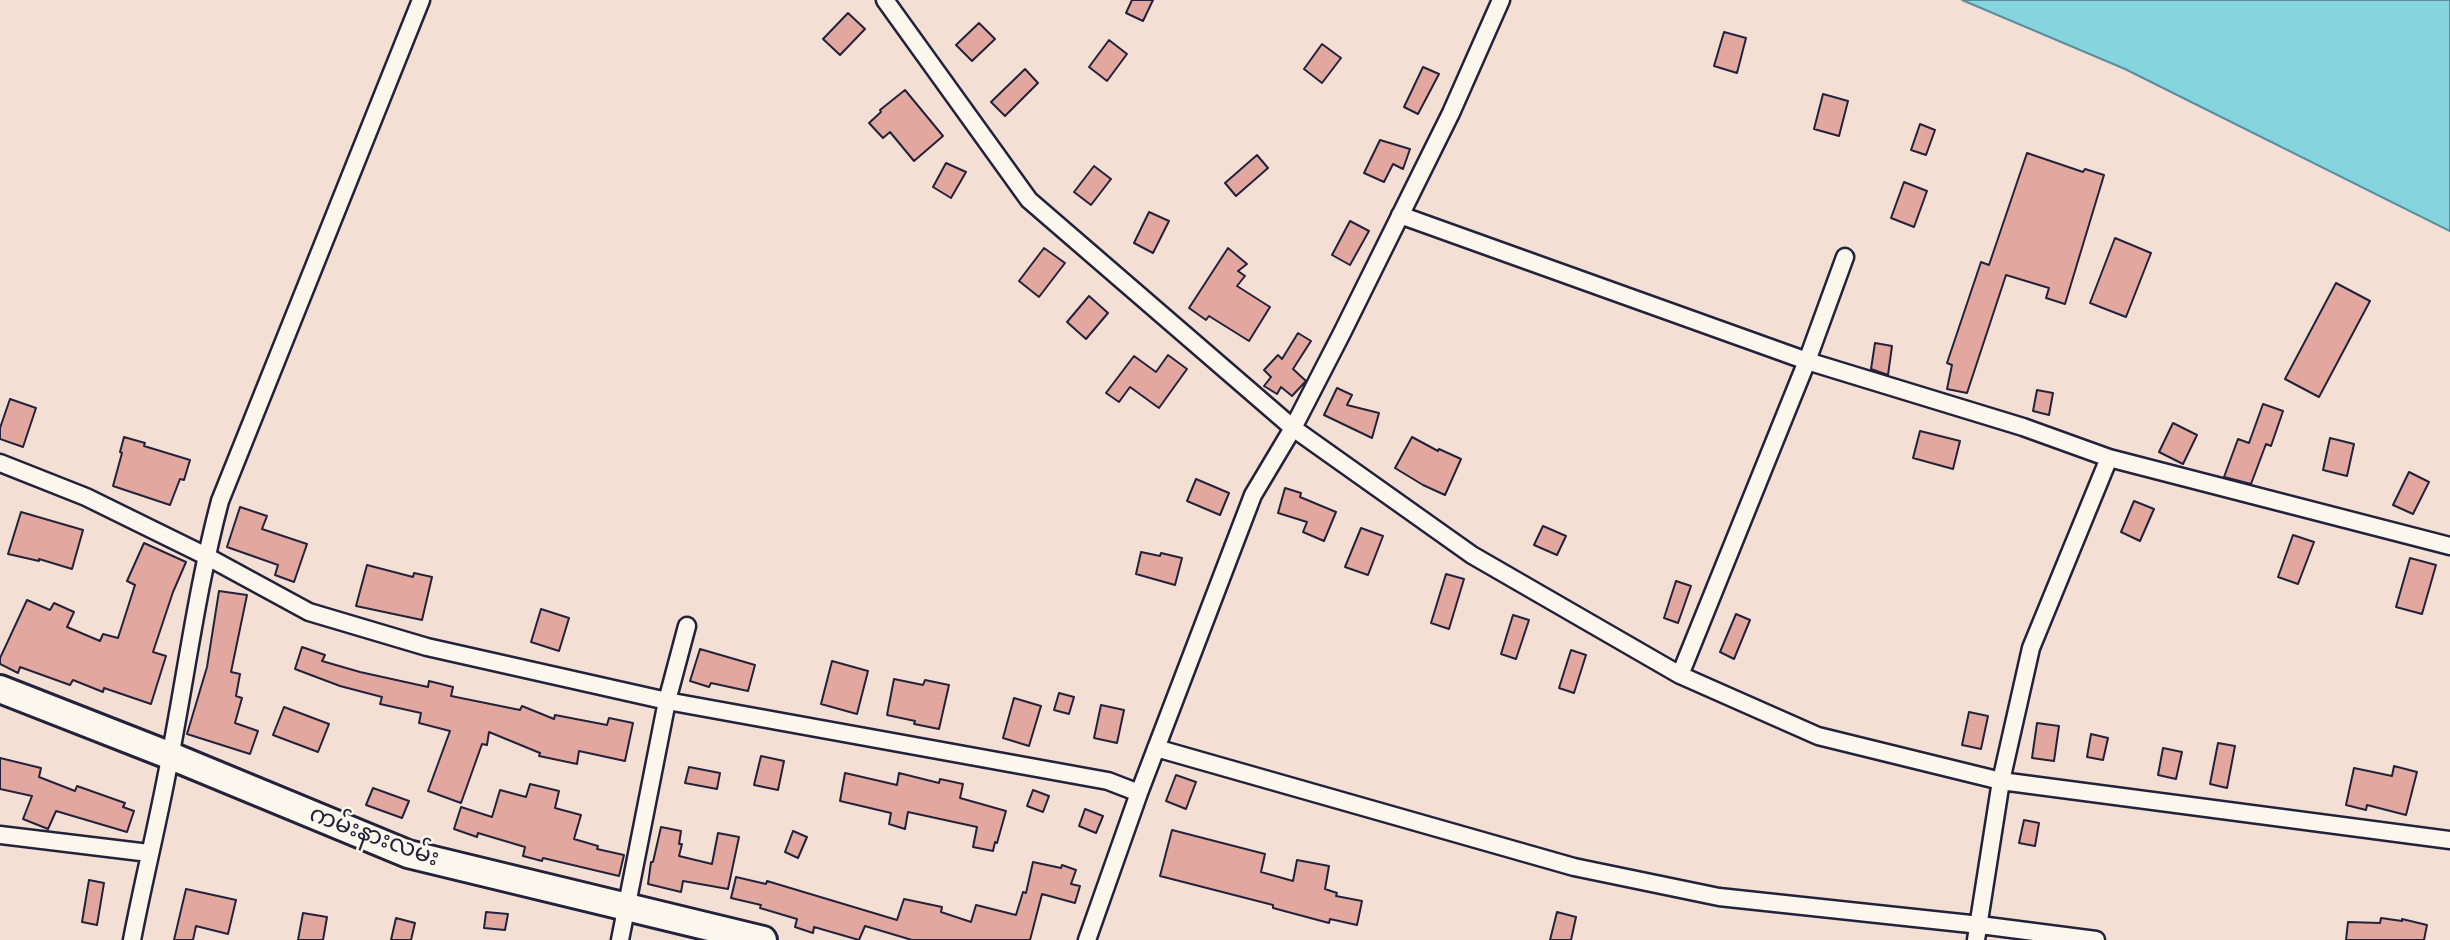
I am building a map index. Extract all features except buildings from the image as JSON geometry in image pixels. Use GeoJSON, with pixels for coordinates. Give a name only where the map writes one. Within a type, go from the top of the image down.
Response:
{"type":"FeatureCollection","features":[{"type":"Feature","properties":{"kind":"main road","name":"ကမ်းနားလမ်း"},"geometry":{"type":"LineString","coordinates":[[0,689],[408,854],[763,940]]}},
{"type":"Feature","properties":{"kind":"street"},"geometry":{"type":"LineString","coordinates":[[132,940],[171,756],[206,555],[220,501],[421,0]]}},
{"type":"Feature","properties":{"kind":"street"},"geometry":{"type":"LineString","coordinates":[[885,0],[1029,200],[1293,428],[1472,555],[1681,675],[1818,736],[2001,781],[2450,840]]}},
{"type":"Feature","properties":{"kind":"street"},"geometry":{"type":"LineString","coordinates":[[1087,940],[1139,793],[1253,495],[1293,428],[1401,215],[1502,0]]}},
{"type":"Feature","properties":{"kind":"street"},"geometry":{"type":"LineString","coordinates":[[1401,215],[1807,361],[2023,427],[2109,458],[2450,546]]}},
{"type":"Feature","properties":{"kind":"street"},"geometry":{"type":"LineString","coordinates":[[1681,675],[1807,361],[1845,257]]}},
{"type":"Feature","properties":{"kind":"street"},"geometry":{"type":"LineString","coordinates":[[1978,932],[2001,781],[2031,648],[2109,458]]}},
{"type":"Feature","properties":{"kind":"street"},"geometry":{"type":"LineString","coordinates":[[0,463],[86,497],[206,555],[309,612],[427,647],[667,701],[1108,780],[1139,793]]}},
{"type":"Feature","properties":{"kind":"street"},"geometry":{"type":"LineString","coordinates":[[620,940],[667,701],[687,626]]}},
{"type":"Feature","properties":{"kind":"street"},"geometry":{"type":"LineString","coordinates":[[1156,748],[1574,867],[1719,897],[1978,932],[2096,940]]}},
{"type":"Feature","properties":{"kind":"street"},"geometry":{"type":"LineString","coordinates":[[0,835],[149,853]]}},
{"type":"Feature","properties":{"kind":"water"},"geometry":{"type":"Polygon","coordinates":[[[1962,0],[2450,0],[2450,231],[2125,69],[1962,0]]]}}]}
